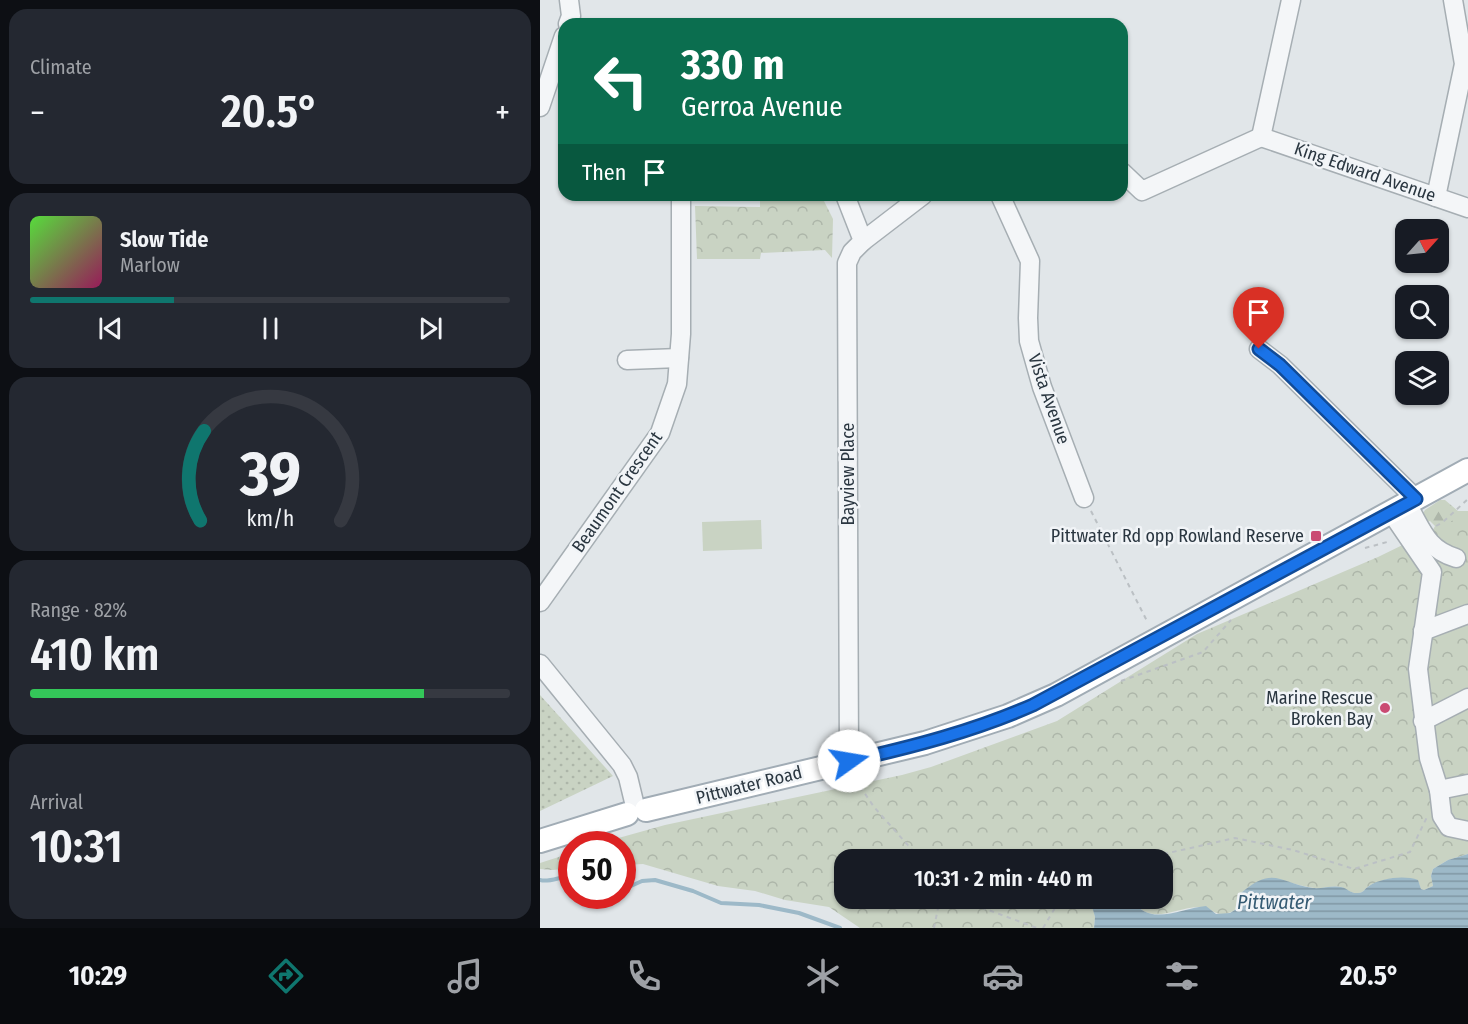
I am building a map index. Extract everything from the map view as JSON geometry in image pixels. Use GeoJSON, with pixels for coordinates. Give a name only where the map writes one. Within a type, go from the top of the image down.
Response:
{"type":"FeatureCollection","features":[{"type":"Feature","properties":{"kind":"main road","name":"Pittwater Road"},"geometry":{"type":"LineString","coordinates":[[540,841],[636,809],[851,770],[1008,716],[1056,695],[1468,470]]}},
{"type":"Feature","properties":{"kind":"street"},"geometry":{"type":"LineString","coordinates":[[569,0],[570,18]]}},
{"type":"Feature","properties":{"kind":"street"},"geometry":{"type":"LineString","coordinates":[[1128,178],[1142,191],[1261,137],[1291,0]]}},
{"type":"Feature","properties":{"kind":"street"},"geometry":{"type":"LineString","coordinates":[[1436,196],[1464,64],[1453,0]]}},
{"type":"Feature","properties":{"kind":"street"},"geometry":{"type":"LineString","coordinates":[[540,107],[558,54]]}},
{"type":"Feature","properties":{"kind":"street","name":"King Edward Avenue"},"geometry":{"type":"LineString","coordinates":[[1261,137],[1468,208]]}},
{"type":"Feature","properties":{"kind":"street","name":"Beaumont Crescent"},"geometry":{"type":"LineString","coordinates":[[540,602],[660,433],[677,384],[681,201]]}},
{"type":"Feature","properties":{"kind":"street"},"geometry":{"type":"LineString","coordinates":[[847,201],[863,240],[915,201]]}},
{"type":"Feature","properties":{"kind":"street","name":"Vista Avenue"},"geometry":{"type":"LineString","coordinates":[[1003,201],[1030,261],[1029,341],[1042,387],[1084,498]]}},
{"type":"Feature","properties":{"kind":"street","name":"Bayview Place"},"geometry":{"type":"LineString","coordinates":[[851,770],[847,263],[852,252],[863,240]]}},
{"type":"Feature","properties":{"kind":"street"},"geometry":{"type":"LineString","coordinates":[[1259,349],[1280,365],[1404,505],[1424,531],[1432,547],[1441,554],[1462,556]]}},
{"type":"Feature","properties":{"kind":"street"},"geometry":{"type":"LineString","coordinates":[[627,360],[679,358]]}},
{"type":"Feature","properties":{"kind":"street"},"geometry":{"type":"LineString","coordinates":[[1404,505],[1432,572],[1418,669],[1429,758],[1439,790],[1442,816],[1449,827],[1468,831]]}},
{"type":"Feature","properties":{"kind":"street"},"geometry":{"type":"LineString","coordinates":[[1432,572],[1462,556]]}},
{"type":"Feature","properties":{"kind":"street"},"geometry":{"type":"LineString","coordinates":[[1423,631],[1468,614]]}},
{"type":"Feature","properties":{"kind":"street"},"geometry":{"type":"LineString","coordinates":[[540,664],[622,765],[628,777],[636,809]]}},
{"type":"Feature","properties":{"kind":"street"},"geometry":{"type":"LineString","coordinates":[[1424,721],[1468,698]]}},
{"type":"Feature","properties":{"kind":"street"},"geometry":{"type":"LineString","coordinates":[[1439,790],[1468,784]]}},
{"type":"Feature","properties":{"kind":"path"},"geometry":{"type":"LineString","coordinates":[[1084,498],[1157,640]]}},
{"type":"Feature","properties":{"kind":"path"},"geometry":{"type":"LineString","coordinates":[[1424,531],[1443,522],[1468,499]]}},
{"type":"Feature","properties":{"kind":"path"},"geometry":{"type":"LineString","coordinates":[[851,770],[874,807],[911,849]]}},
{"type":"Feature","properties":{"kind":"path"},"geometry":{"type":"LineString","coordinates":[[1173,852],[1235,838],[1293,850],[1354,869],[1410,852],[1439,790]]}},
{"type":"Feature","properties":{"kind":"path"},"geometry":{"type":"LineString","coordinates":[[934,927],[938,909]]}},
{"type":"Feature","properties":{"kind":"path"},"geometry":{"type":"LineString","coordinates":[[985,909],[1036,928]]}},
{"type":"Feature","properties":{"kind":"path"},"geometry":{"type":"LineString","coordinates":[[1042,928],[1054,909]]}},
{"type":"Feature","properties":{"kind":"green space"},"geometry":{"type":"Polygon","coordinates":[[[760,201],[824,201],[833,219],[832,258],[825,250],[761,253],[760,259],[697,259],[695,206],[760,207],[760,201]]]}},
{"type":"Feature","properties":{"kind":"green space"},"geometry":{"type":"Polygon","coordinates":[[[1440,500],[1445,500],[1458,511],[1468,511],[1468,559],[1433,530],[1435,526],[1430,521],[1423,524],[1420,518],[1425,510],[1440,500]]]}},
{"type":"Feature","properties":{"kind":"green space"},"geometry":{"type":"Polygon","coordinates":[[[1468,513],[1468,854],[1448,860],[1433,869],[1431,875],[1433,886],[1424,890],[1421,889],[1418,881],[1406,878],[1380,881],[1356,893],[1335,886],[1314,888],[1269,879],[1251,885],[1241,893],[1238,908],[1225,914],[1198,907],[1154,914],[1142,909],[1173,909],[1173,849],[834,849],[834,909],[1093,909],[1095,917],[1094,928],[860,928],[829,907],[785,900],[755,891],[718,886],[643,864],[636,864],[636,833],[902,775],[931,767],[1057,721],[1197,634],[1378,557],[1468,513]]]}},
{"type":"Feature","properties":{"kind":"green space"},"geometry":{"type":"Polygon","coordinates":[[[761,520],[762,549],[703,551],[702,522],[761,520]]]}},
{"type":"Feature","properties":{"kind":"green space"},"geometry":{"type":"Polygon","coordinates":[[[540,695],[613,776],[540,811],[540,695]]]}},
{"type":"Feature","properties":{"kind":"green space"},"geometry":{"type":"Polygon","coordinates":[[[558,857],[558,869],[540,869],[540,863],[558,857]]]}},
{"type":"Feature","properties":{"kind":"water","name":"Pittwater"},"geometry":{"type":"Polygon","coordinates":[[[1468,854],[1468,928],[1094,928],[1093,909],[1141,909],[1147,913],[1166,914],[1206,906],[1216,914],[1230,913],[1238,908],[1241,893],[1261,880],[1269,878],[1313,888],[1341,887],[1356,893],[1380,881],[1406,878],[1418,880],[1421,889],[1424,890],[1433,886],[1431,876],[1433,869],[1448,860],[1468,854]]]}},
{"type":"Feature","properties":{"kind":"waterway"},"geometry":{"type":"LineString","coordinates":[[540,880],[558,878]]}},
{"type":"Feature","properties":{"kind":"waterway"},"geometry":{"type":"LineString","coordinates":[[636,884],[655,880],[693,891],[721,903],[759,905],[799,913],[840,928]]}},
{"type":"Feature","properties":{"kind":"place","name":"Pittwater Rd opp Rowland Reserve"},"geometry":{"type":"Point","coordinates":[1316,536]}},
{"type":"Feature","properties":{"kind":"place","name":"Marine Rescue Broken Bay"},"geometry":{"type":"Point","coordinates":[1385,708]}},
{"type":"Feature","properties":{"kind":"route"},"geometry":{"type":"LineString","coordinates":[[849,761],[924,743],[984,725],[1056,695],[1416,499],[1280,365],[1259,349]]}}]}
